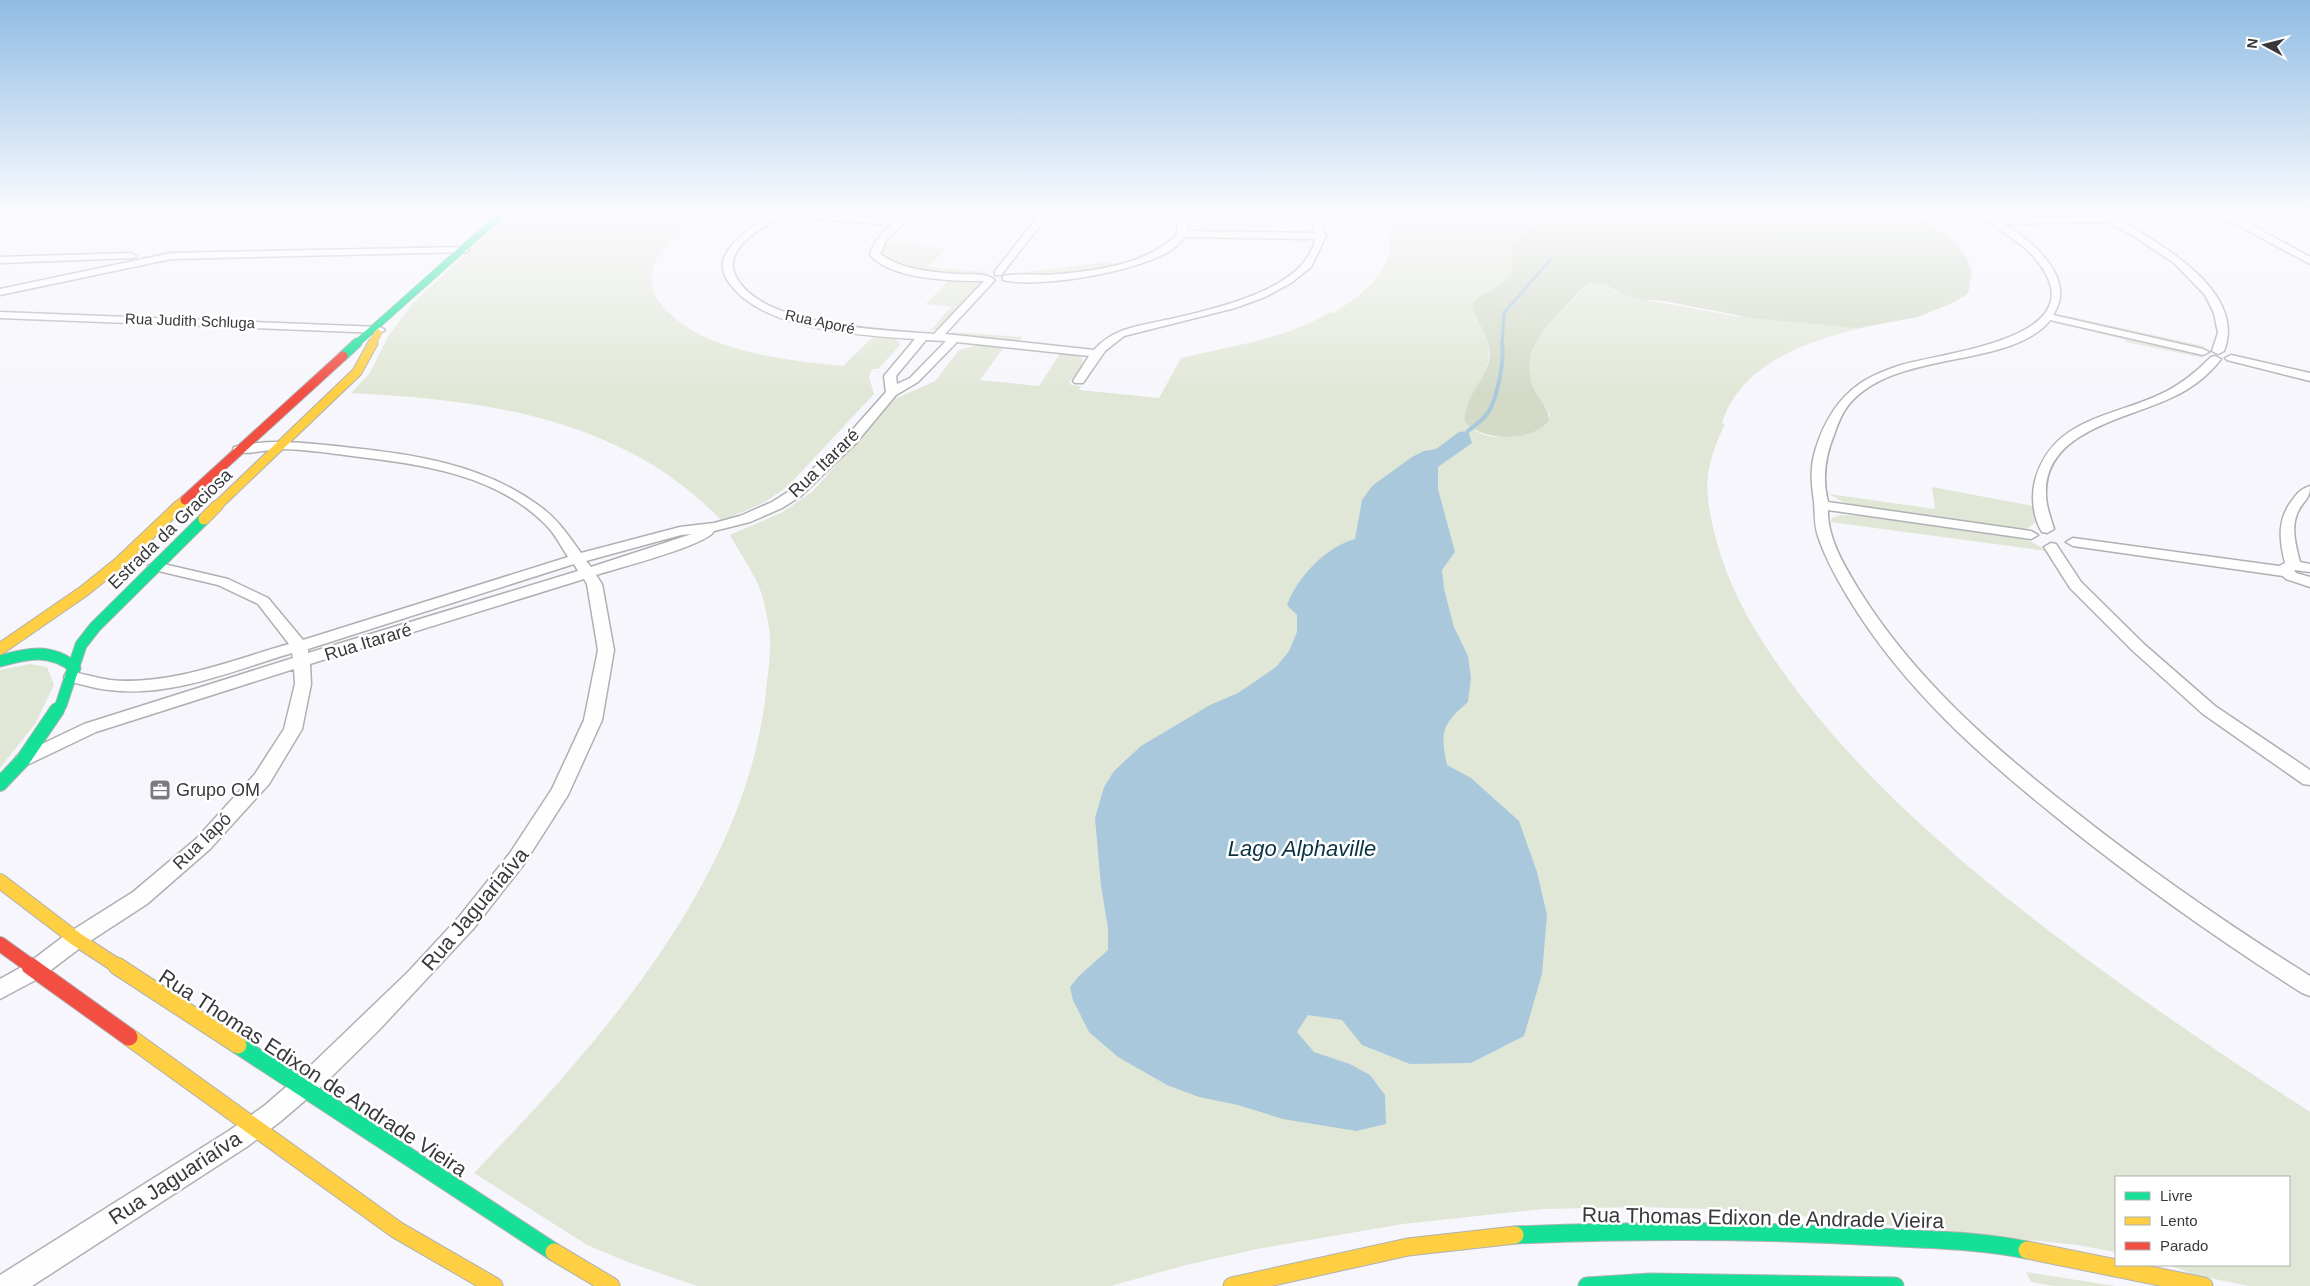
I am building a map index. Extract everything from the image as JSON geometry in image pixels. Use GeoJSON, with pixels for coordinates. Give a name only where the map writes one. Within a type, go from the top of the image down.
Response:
{"type":"FeatureCollection","features":[{"type":"Feature","properties":{"kind":"main road","name":"Estrada da Graciosa"},"geometry":{"type":"LineString","coordinates":[[0,649],[84,591],[120,562],[239,450],[377,330],[438,273]]}},
{"type":"Feature","properties":{"kind":"main road","name":"Estrada da Graciosa"},"geometry":{"type":"LineString","coordinates":[[0,784],[23,760],[61,705],[81,645],[105,616],[284,445],[357,372],[377,330]]}},
{"type":"Feature","properties":{"kind":"main road"},"geometry":{"type":"LineString","coordinates":[[0,661],[19,656],[47,654],[64,657],[73,672]]}},
{"type":"Feature","properties":{"kind":"main road","name":"Rua Thomas Edixon de Andrade Vieira"},"geometry":{"type":"LineString","coordinates":[[0,881],[76,939],[535,1241],[611,1286]]}},
{"type":"Feature","properties":{"kind":"main road"},"geometry":{"type":"LineString","coordinates":[[0,944],[397,1230],[494,1286]]}},
{"type":"Feature","properties":{"kind":"main road","name":"Rua Thomas Edixon de Andrade Vieira"},"geometry":{"type":"LineString","coordinates":[[1232,1286],[1341,1259],[1480,1237],[1632,1230],[1828,1234],[1997,1244],[2204,1286]]}},
{"type":"Feature","properties":{"kind":"main road"},"geometry":{"type":"LineString","coordinates":[[1587,1286],[1650,1282],[1867,1284],[1895,1286]]}},
{"type":"Feature","properties":{"kind":"street"},"geometry":{"type":"LineString","coordinates":[[0,292],[90,273]]}},
{"type":"Feature","properties":{"kind":"street","name":"Rua Aporé"},"geometry":{"type":"LineString","coordinates":[[728,273],[734,288],[752,302],[778,313],[814,324],[922,337],[1095,353]]}},
{"type":"Feature","properties":{"kind":"street"},"geometry":{"type":"LineString","coordinates":[[934,273],[995,277],[1081,273]]}},
{"type":"Feature","properties":{"kind":"street"},"geometry":{"type":"LineString","coordinates":[[937,337],[998,273]]}},
{"type":"Feature","properties":{"kind":"street"},"geometry":{"type":"LineString","coordinates":[[1079,381],[1095,353],[1104,343],[1120,334],[1229,307],[1282,285],[1298,273]]}},
{"type":"Feature","properties":{"kind":"street"},"geometry":{"type":"LineString","coordinates":[[2051,273],[2054,278],[2056,298],[2050,317],[2018,338],[1975,352],[1916,363],[1888,373],[1864,386],[1842,405],[1820,451],[1818,487],[1821,521],[1837,564],[1860,606],[1913,674],[1972,735],[2027,784],[2110,850],[2165,890],[2310,987]]}},
{"type":"Feature","properties":{"kind":"street"},"geometry":{"type":"LineString","coordinates":[[2047,528],[2039,493],[2041,478],[2045,466],[2064,440],[2082,428],[2184,389],[2206,372],[2217,355],[2223,334],[2220,316],[2205,288],[2188,273]]}},
{"type":"Feature","properties":{"kind":"street","name":"Rua Judith Schluga"},"geometry":{"type":"LineString","coordinates":[[0,315],[377,330]]}},
{"type":"Feature","properties":{"kind":"street"},"geometry":{"type":"LineString","coordinates":[[2050,317],[2310,377]]}},
{"type":"Feature","properties":{"kind":"street"},"geometry":{"type":"LineString","coordinates":[[922,337],[890,376],[892,392],[914,380],[953,340]]}},
{"type":"Feature","properties":{"kind":"street","name":"Rua Itararé"},"geometry":{"type":"LineString","coordinates":[[23,760],[108,721],[300,654],[586,564],[687,542],[715,527],[745,519],[778,505],[796,492],[851,440],[892,392]]}},
{"type":"Feature","properties":{"kind":"street","name":"Rua Jaguariaíva"},"geometry":{"type":"LineString","coordinates":[[8,1286],[254,1128],[303,1089],[406,990],[486,903],[534,838],[577,765],[598,698],[606,649],[599,594],[586,564],[566,535],[539,510],[494,484],[449,469],[376,454],[284,445],[239,450]]}},
{"type":"Feature","properties":{"kind":"street"},"geometry":{"type":"LineString","coordinates":[[2290,568],[2286,535],[2290,512],[2303,495],[2310,490]]}},
{"type":"Feature","properties":{"kind":"street"},"geometry":{"type":"LineString","coordinates":[[1821,505],[2031,535],[2038,542],[2051,547],[2069,548],[2074,542]]}},
{"type":"Feature","properties":{"kind":"street"},"geometry":{"type":"LineString","coordinates":[[2031,535],[2030,532],[2034,529],[2047,528],[2063,533],[2074,542],[2290,568],[2309,579]]}},
{"type":"Feature","properties":{"kind":"street"},"geometry":{"type":"LineString","coordinates":[[2051,547],[2075,585],[2139,648],[2209,710],[2310,779]]}},
{"type":"Feature","properties":{"kind":"street"},"geometry":{"type":"LineString","coordinates":[[156,566],[222,582],[263,600],[300,654]]}},
{"type":"Feature","properties":{"kind":"street","name":"Rua Itararé"},"geometry":{"type":"LineString","coordinates":[[73,672],[110,685],[144,685],[190,678],[300,654]]}},
{"type":"Feature","properties":{"kind":"street","name":"Rua Iapó"},"geometry":{"type":"LineString","coordinates":[[0,990],[35,970],[76,939],[140,898],[203,844],[262,780],[293,729],[303,684],[300,654]]}},
{"type":"Feature","properties":{"kind":"green space"},"geometry":{"type":"Polygon","coordinates":[[[445,273],[652,273],[653,291],[656,297],[676,320],[697,333],[744,351],[796,361],[843,366],[875,335],[893,337],[901,344],[878,369],[872,369],[869,377],[874,394],[787,487],[765,502],[722,521],[683,486],[641,459],[597,437],[550,421],[502,409],[452,401],[351,393],[369,374],[389,335],[414,302],[445,273]]]}},
{"type":"Feature","properties":{"kind":"green space"},"geometry":{"type":"Polygon","coordinates":[[[951,273],[982,273],[971,275],[951,273]]]}},
{"type":"Feature","properties":{"kind":"green space"},"geometry":{"type":"Polygon","coordinates":[[[1017,273],[1072,273],[1034,277],[1009,274],[1017,273]]]}},
{"type":"Feature","properties":{"kind":"green space"},"geometry":{"type":"Polygon","coordinates":[[[1379,273],[1511,273],[1503,284],[1473,305],[1476,318],[1488,343],[1489,357],[1484,373],[1468,405],[1465,422],[1473,430],[1493,437],[1514,436],[1546,425],[1550,415],[1532,386],[1529,368],[1534,346],[1554,319],[1590,283],[1604,284],[1614,291],[1652,301],[1735,316],[1866,327],[1822,339],[1780,357],[1761,369],[1745,384],[1732,402],[1722,423],[1725,424],[1713,455],[1707,484],[1709,506],[1716,539],[1737,596],[1766,648],[1801,696],[1858,763],[1921,825],[2022,910],[2119,983],[2310,1112],[2310,1286],[2249,1286],[2195,1275],[2172,1266],[2290,1266],[2290,1176],[2115,1176],[2115,1252],[2077,1245],[1741,1210],[1640,1207],[1543,1209],[1403,1224],[1257,1249],[1182,1266],[1111,1286],[697,1286],[625,1261],[587,1245],[474,1173],[570,1070],[616,1013],[659,954],[698,892],[730,828],[753,761],[766,692],[770,641],[767,614],[760,588],[730,535],[781,513],[812,492],[895,399],[935,381],[959,350],[978,345],[1004,347],[980,380],[1039,386],[1061,352],[1078,355],[1083,360],[1080,371],[1069,381],[1071,385],[1081,386],[1079,390],[1159,398],[1181,358],[1258,341],[1295,329],[1330,312],[1333,313],[1372,283],[1379,273]]]}},
{"type":"Feature","properties":{"kind":"green space"},"geometry":{"type":"Polygon","coordinates":[[[1510,273],[1972,273],[1968,294],[1950,304],[1918,317],[1858,328],[1752,318],[1664,301],[1640,299],[1620,293],[1604,284],[1587,284],[1546,328],[1533,348],[1530,359],[1532,384],[1547,411],[1549,421],[1531,433],[1507,437],[1495,436],[1473,429],[1465,422],[1465,413],[1485,372],[1490,355],[1487,341],[1475,314],[1473,304],[1475,300],[1497,287],[1510,273]]]}},
{"type":"Feature","properties":{"kind":"green space"},"geometry":{"type":"Polygon","coordinates":[[[951,278],[972,280],[978,283],[978,286],[942,327],[929,332],[951,307],[926,304],[951,278]]]}},
{"type":"Feature","properties":{"kind":"green space"},"geometry":{"type":"Polygon","coordinates":[[[2063,315],[2208,347],[2184,345],[2077,321],[2063,315]]]}},
{"type":"Feature","properties":{"kind":"green space"},"geometry":{"type":"Polygon","coordinates":[[[2058,323],[2191,352],[2204,358],[2125,342],[2126,340],[2058,323]]]}},
{"type":"Feature","properties":{"kind":"green space"},"geometry":{"type":"Polygon","coordinates":[[[952,332],[1022,337],[1018,343],[956,335],[952,332]]]}},
{"type":"Feature","properties":{"kind":"green space"},"geometry":{"type":"Polygon","coordinates":[[[1932,487],[2033,506],[2035,523],[2026,529],[2015,529],[1881,511],[1843,502],[1829,494],[1935,509],[1932,487]]]}},
{"type":"Feature","properties":{"kind":"green space"},"geometry":{"type":"Polygon","coordinates":[[[1841,515],[1861,516],[2007,536],[2030,541],[2047,551],[1830,522],[1832,518],[1841,515]]]}},
{"type":"Feature","properties":{"kind":"green space"},"geometry":{"type":"Polygon","coordinates":[[[30,664],[47,667],[54,685],[35,724],[0,768],[0,670],[30,664]]]}},
{"type":"Feature","properties":{"kind":"green space"},"geometry":{"type":"Polygon","coordinates":[[[2026,1272],[2115,1286],[2054,1286],[2031,1282],[2026,1272]]]}},
{"type":"Feature","properties":{"kind":"water","name":"Lago Alphaville"},"geometry":{"type":"Polygon","coordinates":[[[1468,431],[1472,443],[1438,467],[1438,489],[1455,552],[1442,570],[1444,589],[1454,627],[1468,656],[1471,678],[1468,702],[1448,723],[1445,729],[1444,744],[1447,765],[1471,778],[1519,821],[1537,872],[1547,915],[1542,974],[1524,1036],[1471,1063],[1410,1064],[1362,1045],[1342,1020],[1308,1015],[1297,1032],[1314,1052],[1350,1064],[1370,1075],[1385,1095],[1386,1124],[1356,1131],[1283,1119],[1238,1105],[1199,1097],[1167,1085],[1118,1057],[1089,1032],[1073,1000],[1070,987],[1079,976],[1108,950],[1108,928],[1101,886],[1095,818],[1104,787],[1114,771],[1141,746],[1210,705],[1238,693],[1276,667],[1289,651],[1297,632],[1297,615],[1287,605],[1292,594],[1314,564],[1334,549],[1355,539],[1362,500],[1372,486],[1412,457],[1424,451],[1436,449],[1459,432],[1468,431]]]}},
{"type":"Feature","properties":{"kind":"waterway"},"geometry":{"type":"LineString","coordinates":[[1502,343],[1504,313],[1539,273]]}},
{"type":"Feature","properties":{"kind":"waterway"},"geometry":{"type":"LineString","coordinates":[[1468,431],[1485,416],[1492,405],[1497,391],[1503,357],[1502,343]]}},
{"type":"Feature","properties":{"kind":"traffic: fast"},"geometry":{"type":"LineString","coordinates":[[343,356],[436,273]]}},
{"type":"Feature","properties":{"kind":"traffic: fast"},"geometry":{"type":"LineString","coordinates":[[0,784],[23,760],[61,705],[81,645],[95,627],[204,519]]}},
{"type":"Feature","properties":{"kind":"traffic: fast"},"geometry":{"type":"LineString","coordinates":[[0,661],[21,655],[39,653],[57,656],[75,668]]}},
{"type":"Feature","properties":{"kind":"traffic: fast"},"geometry":{"type":"LineString","coordinates":[[238,1045],[554,1252]]}},
{"type":"Feature","properties":{"kind":"traffic: fast"},"geometry":{"type":"LineString","coordinates":[[1515,1235],[1632,1230],[1828,1234],[1997,1244],[2027,1250]]}},
{"type":"Feature","properties":{"kind":"traffic: fast"},"geometry":{"type":"LineString","coordinates":[[1587,1286],[1650,1282],[1895,1286]]}},
{"type":"Feature","properties":{"kind":"traffic: slow"},"geometry":{"type":"LineString","coordinates":[[204,519],[357,372],[378,333]]}},
{"type":"Feature","properties":{"kind":"traffic: slow"},"geometry":{"type":"LineString","coordinates":[[0,649],[84,591],[120,562],[185,500]]}},
{"type":"Feature","properties":{"kind":"traffic: slow"},"geometry":{"type":"LineString","coordinates":[[0,881],[76,939],[238,1045]]}},
{"type":"Feature","properties":{"kind":"traffic: slow"},"geometry":{"type":"LineString","coordinates":[[129,1037],[397,1230],[494,1286]]}},
{"type":"Feature","properties":{"kind":"traffic: slow"},"geometry":{"type":"LineString","coordinates":[[1232,1286],[1337,1261],[1408,1247],[1515,1235]]}},
{"type":"Feature","properties":{"kind":"traffic: slow"},"geometry":{"type":"LineString","coordinates":[[2027,1250],[2204,1286]]}},
{"type":"Feature","properties":{"kind":"traffic: slow"},"geometry":{"type":"LineString","coordinates":[[554,1252],[611,1286]]}},
{"type":"Feature","properties":{"kind":"traffic: jam"},"geometry":{"type":"LineString","coordinates":[[185,500],[343,356]]}},
{"type":"Feature","properties":{"kind":"traffic: jam"},"geometry":{"type":"LineString","coordinates":[[0,944],[129,1037]]}},
{"type":"Feature","properties":{"kind":"place","name":"Grupo OM"},"geometry":{"type":"Point","coordinates":[160,790]}}]}
